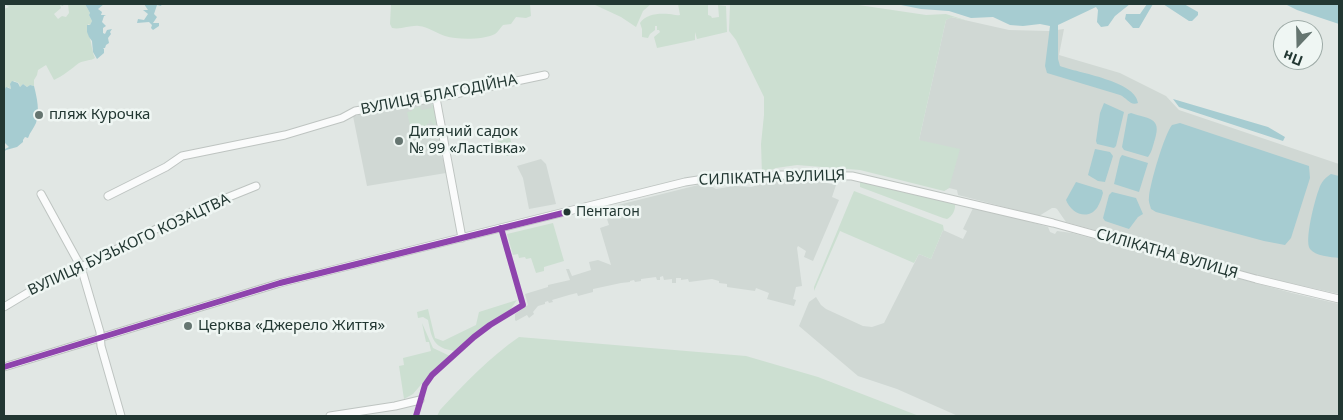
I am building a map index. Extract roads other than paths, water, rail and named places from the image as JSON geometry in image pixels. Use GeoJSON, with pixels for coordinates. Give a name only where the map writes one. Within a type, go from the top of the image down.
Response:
{"type":"FeatureCollection","features":[{"type":"Feature","properties":{"kind":"street","name":"ВУЛИЦЯ БЛАГОДІЙНА"},"geometry":{"type":"LineString","coordinates":[[108,196],[166,167],[182,156],[285,135],[342,118],[355,111],[436,98],[545,75]]}},
{"type":"Feature","properties":{"kind":"street"},"geometry":{"type":"LineString","coordinates":[[436,98],[462,238]]}},
{"type":"Feature","properties":{"kind":"street","name":"СИЛІКАТНА ВУЛИЦЯ"},"geometry":{"type":"LineString","coordinates":[[4,367],[280,284],[694,180],[717,177],[782,175],[852,176],[1053,223],[1256,279],[1339,299]]}},
{"type":"Feature","properties":{"kind":"street","name":"ВУЛИЦЯ БУЗЬКОГО КОЗАЦТВА"},"geometry":{"type":"LineString","coordinates":[[4,307],[49,280],[81,267],[184,215],[256,186]]}},
{"type":"Feature","properties":{"kind":"street"},"geometry":{"type":"LineString","coordinates":[[40,194],[81,267],[121,416]]}},
{"type":"Feature","properties":{"kind":"street"},"geometry":{"type":"LineString","coordinates":[[330,416],[395,406],[420,400]]}},
{"type":"Feature","properties":{"kind":"water"},"geometry":{"type":"Polygon","coordinates":[[[85,4],[104,4],[98,9],[102,12],[101,15],[106,15],[102,22],[106,26],[103,28],[103,33],[105,34],[107,30],[112,29],[108,38],[109,43],[103,48],[104,53],[97,59],[93,52],[92,41],[87,32],[87,25],[90,25],[92,21],[85,4]]]}},
{"type":"Feature","properties":{"kind":"water"},"geometry":{"type":"Polygon","coordinates":[[[144,4],[162,4],[161,6],[157,5],[154,14],[157,17],[153,23],[159,23],[159,26],[153,30],[149,22],[137,23],[138,19],[144,20],[148,14],[143,10],[148,10],[144,4]]]}},
{"type":"Feature","properties":{"kind":"water"},"geometry":{"type":"Polygon","coordinates":[[[896,4],[1130,4],[1115,16],[1108,26],[1101,27],[1097,22],[1098,10],[1096,7],[1058,25],[1058,59],[1060,66],[1117,83],[1128,89],[1135,95],[1138,103],[1131,103],[1120,95],[1047,73],[1045,66],[1050,26],[1040,24],[1010,25],[993,17],[971,18],[949,11],[921,9],[896,4]]]}},
{"type":"Feature","properties":{"kind":"water"},"geometry":{"type":"Polygon","coordinates":[[[1147,4],[1153,4],[1139,28],[1133,28],[1125,19],[1126,14],[1140,14],[1147,4]]]}},
{"type":"Feature","properties":{"kind":"water"},"geometry":{"type":"Polygon","coordinates":[[[1163,4],[1184,4],[1198,12],[1198,15],[1192,21],[1189,21],[1163,4]]]}},
{"type":"Feature","properties":{"kind":"water"},"geometry":{"type":"Polygon","coordinates":[[[1285,4],[1339,4],[1339,24],[1297,10],[1285,4]]]}},
{"type":"Feature","properties":{"kind":"water"},"geometry":{"type":"Polygon","coordinates":[[[12,81],[18,83],[20,87],[23,84],[27,87],[30,85],[34,86],[38,114],[36,123],[28,138],[25,137],[23,142],[17,147],[4,152],[5,149],[9,147],[4,142],[4,91],[6,87],[11,89],[10,84],[12,81]]]}},
{"type":"Feature","properties":{"kind":"water"},"geometry":{"type":"Polygon","coordinates":[[[1173,99],[1268,127],[1285,137],[1283,141],[1179,107],[1173,99]]]}},
{"type":"Feature","properties":{"kind":"water"},"geometry":{"type":"Polygon","coordinates":[[[1104,103],[1124,112],[1114,148],[1097,144],[1096,141],[1100,113],[1104,103]]]}},
{"type":"Feature","properties":{"kind":"water"},"geometry":{"type":"Polygon","coordinates":[[[1131,113],[1152,120],[1157,126],[1155,139],[1148,157],[1124,150],[1122,147],[1128,114],[1131,113]]]}},
{"type":"Feature","properties":{"kind":"water"},"geometry":{"type":"Polygon","coordinates":[[[1180,123],[1309,166],[1310,178],[1291,238],[1285,245],[1156,212],[1151,209],[1150,191],[1161,149],[1172,125],[1180,123]]]}},
{"type":"Feature","properties":{"kind":"water"},"geometry":{"type":"Polygon","coordinates":[[[1095,149],[1110,152],[1113,156],[1105,182],[1098,181],[1088,175],[1095,149]]]}},
{"type":"Feature","properties":{"kind":"water"},"geometry":{"type":"Polygon","coordinates":[[[1122,155],[1148,163],[1139,192],[1114,184],[1122,155]]]}},
{"type":"Feature","properties":{"kind":"water"},"geometry":{"type":"Polygon","coordinates":[[[1331,174],[1339,176],[1339,258],[1323,256],[1312,251],[1308,245],[1317,194],[1322,182],[1331,174]]]}},
{"type":"Feature","properties":{"kind":"water"},"geometry":{"type":"Polygon","coordinates":[[[1076,182],[1102,190],[1103,193],[1097,208],[1089,214],[1084,215],[1075,212],[1068,205],[1066,200],[1076,182]]]}},
{"type":"Feature","properties":{"kind":"water"},"geometry":{"type":"Polygon","coordinates":[[[1112,192],[1136,198],[1143,214],[1138,217],[1129,229],[1105,221],[1103,218],[1109,195],[1112,192]]]}},
{"type":"Feature","properties":{"kind":"place","name":"пляж Курочка"},"geometry":{"type":"Point","coordinates":[39,115]}},
{"type":"Feature","properties":{"kind":"place","name":"Дитячий садок № 99 «Ластівка»"},"geometry":{"type":"Point","coordinates":[399,141]}},
{"type":"Feature","properties":{"kind":"place","name":"Пентагон"},"geometry":{"type":"Point","coordinates":[567,212]}},
{"type":"Feature","properties":{"kind":"place","name":"Церква «Джерело Життя»"},"geometry":{"type":"Point","coordinates":[188,326]}}]}
